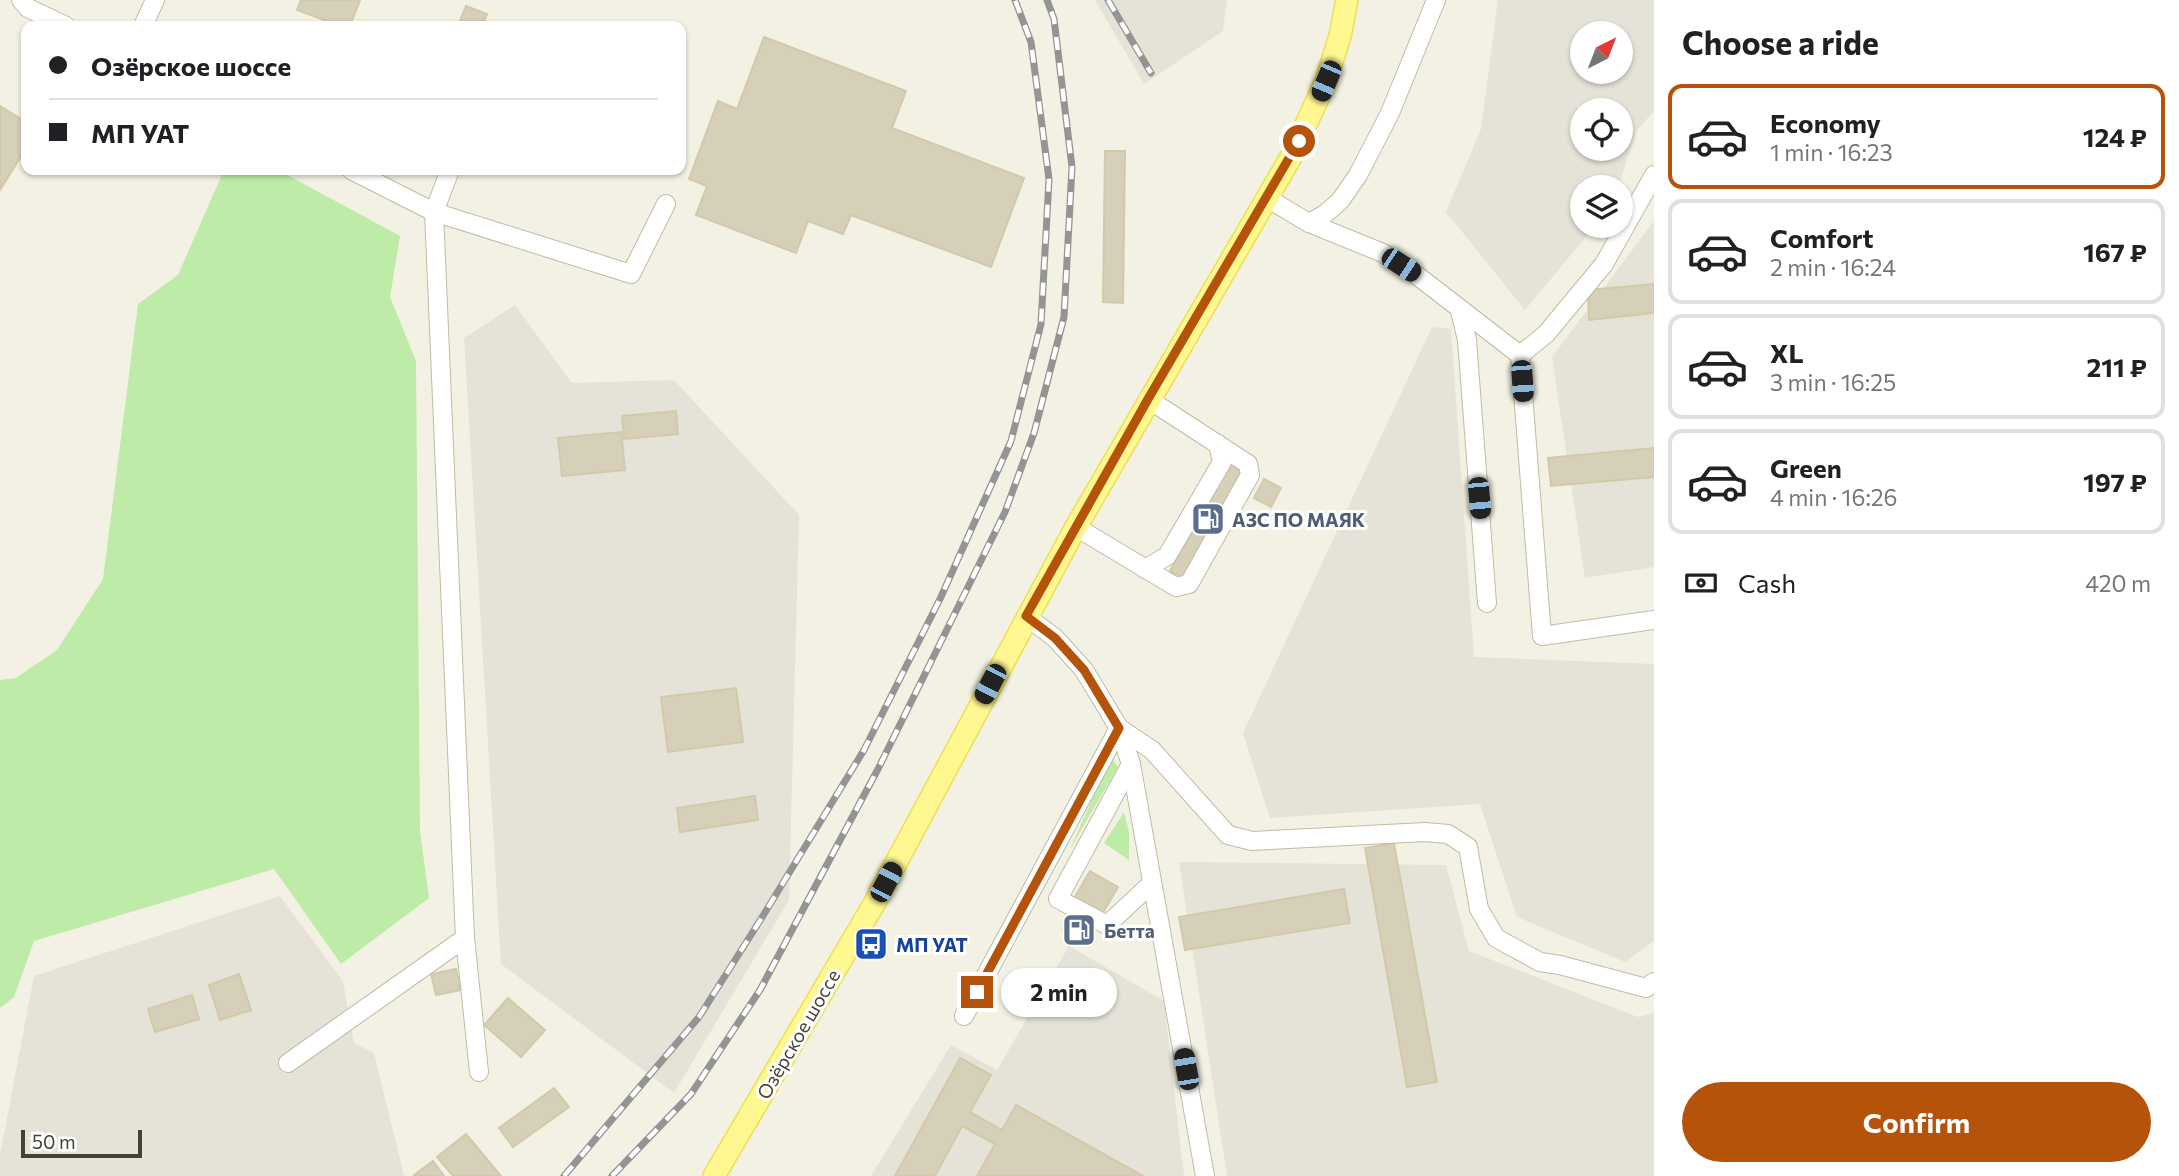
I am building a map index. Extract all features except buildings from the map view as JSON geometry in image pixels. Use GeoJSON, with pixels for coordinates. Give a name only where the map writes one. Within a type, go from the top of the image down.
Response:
{"type":"FeatureCollection","features":[{"type":"Feature","properties":{"kind":"main road","name":"Озёрское шоссе"},"geometry":{"type":"LineString","coordinates":[[714,1176],[874,904],[1026,616],[1307,125],[1326,81],[1340,36],[1347,0]]}},
{"type":"Feature","properties":{"kind":"street"},"geometry":{"type":"LineString","coordinates":[[21,0],[28,8],[55,21]]}},
{"type":"Feature","properties":{"kind":"street"},"geometry":{"type":"LineString","coordinates":[[145,21],[155,0]]}},
{"type":"Feature","properties":{"kind":"street"},"geometry":{"type":"LineString","coordinates":[[1309,223],[1340,201],[1358,175],[1390,113],[1436,0]]}},
{"type":"Feature","properties":{"kind":"street"},"geometry":{"type":"LineString","coordinates":[[361,175],[434,212],[631,274],[666,204]]}},
{"type":"Feature","properties":{"kind":"street"},"geometry":{"type":"LineString","coordinates":[[448,175],[434,212],[466,939],[479,1072]]}},
{"type":"Feature","properties":{"kind":"street"},"geometry":{"type":"LineString","coordinates":[[1521,355],[1546,334],[1604,264],[1654,175]]}},
{"type":"Feature","properties":{"kind":"street"},"geometry":{"type":"LineString","coordinates":[[1267,198],[1309,223],[1383,253],[1419,276],[1521,355],[1542,636],[1654,620]]}},
{"type":"Feature","properties":{"kind":"street"},"geometry":{"type":"LineString","coordinates":[[1461,311],[1467,340],[1487,603]]}},
{"type":"Feature","properties":{"kind":"street"},"geometry":{"type":"LineString","coordinates":[[1076,527],[1176,587],[1189,584],[1250,475],[1248,464],[1148,399]]}},
{"type":"Feature","properties":{"kind":"street"},"geometry":{"type":"LineString","coordinates":[[1145,569],[1167,556],[1222,462],[1218,444]]}},
{"type":"Feature","properties":{"kind":"street"},"geometry":{"type":"LineString","coordinates":[[1026,616],[1055,638],[1084,670],[1119,728],[1131,764],[1205,1176]]}},
{"type":"Feature","properties":{"kind":"street"},"geometry":{"type":"LineString","coordinates":[[1119,728],[1152,750],[1228,835],[1252,841],[1425,832],[1448,834],[1468,848],[1479,909],[1496,938],[1540,962],[1651,989]]}},
{"type":"Feature","properties":{"kind":"street"},"geometry":{"type":"LineString","coordinates":[[964,1016],[1119,728]]}},
{"type":"Feature","properties":{"kind":"street"},"geometry":{"type":"LineString","coordinates":[[1131,764],[1058,899],[1107,925],[1152,883]]}},
{"type":"Feature","properties":{"kind":"street"},"geometry":{"type":"LineString","coordinates":[[288,1063],[466,939]]}},
{"type":"Feature","properties":{"kind":"shaded area"},"geometry":{"type":"Polygon","coordinates":[[[1095,0],[1227,0],[1223,31],[1144,84],[1095,0]]]}},
{"type":"Feature","properties":{"kind":"shaded area"},"geometry":{"type":"Polygon","coordinates":[[[1498,0],[1654,0],[1654,111],[1637,130],[1633,142],[1633,98],[1570,98],[1570,161],[1627,161],[1622,175],[1570,175],[1570,238],[1585,238],[1525,310],[1446,212],[1481,129],[1498,0]]]}},
{"type":"Feature","properties":{"kind":"shaded area"},"geometry":{"type":"Polygon","coordinates":[[[1654,221],[1654,567],[1585,578],[1552,357],[1654,221]]]}},
{"type":"Feature","properties":{"kind":"shaded area"},"geometry":{"type":"Polygon","coordinates":[[[515,305],[572,383],[674,380],[799,515],[789,900],[674,1093],[501,964],[464,338],[515,305]]]}},
{"type":"Feature","properties":{"kind":"shaded area"},"geometry":{"type":"Polygon","coordinates":[[[1432,327],[1451,329],[1474,657],[1654,664],[1654,941],[1625,962],[1517,917],[1480,804],[1270,818],[1243,733],[1432,327]]]}},
{"type":"Feature","properties":{"kind":"shaded area"},"geometry":{"type":"Polygon","coordinates":[[[1179,862],[1446,865],[1469,951],[1638,1017],[1654,1013],[1654,1176],[1227,1176],[1179,862]]]}},
{"type":"Feature","properties":{"kind":"shaded area"},"geometry":{"type":"Polygon","coordinates":[[[280,896],[343,981],[354,1043],[374,1053],[404,1176],[0,1176],[0,1155],[34,976],[280,896]]]}},
{"type":"Feature","properties":{"kind":"shaded area"},"geometry":{"type":"Polygon","coordinates":[[[1069,946],[1164,1001],[1184,1176],[871,1176],[951,1045],[997,1070],[1069,946]]]}},
{"type":"Feature","properties":{"kind":"green space"},"geometry":{"type":"Polygon","coordinates":[[[222,175],[287,175],[400,236],[390,297],[416,361],[420,831],[429,898],[341,964],[274,869],[34,941],[14,997],[0,1008],[0,680],[16,678],[57,650],[103,579],[138,304],[178,275],[222,175]]]}},
{"type":"Feature","properties":{"kind":"green space"},"geometry":{"type":"Polygon","coordinates":[[[1111,757],[1118,767],[1070,849],[1111,757]]]}},
{"type":"Feature","properties":{"kind":"green space"},"geometry":{"type":"Polygon","coordinates":[[[1124,812],[1129,832],[1129,860],[1104,843],[1124,812]]]}},
{"type":"Feature","properties":{"kind":"railway"},"geometry":{"type":"LineString","coordinates":[[564,1176],[699,1017],[864,750],[940,599],[1011,441],[1041,324],[1049,179],[1031,42],[1015,0]]}},
{"type":"Feature","properties":{"kind":"railway"},"geometry":{"type":"LineString","coordinates":[[612,1176],[691,1094],[760,990],[878,769],[1005,512],[1034,433],[1064,317],[1072,167],[1054,19],[1047,0]]}},
{"type":"Feature","properties":{"kind":"railway"},"geometry":{"type":"LineString","coordinates":[[1108,0],[1151,73]]}},
{"type":"Feature","properties":{"kind":"place","name":"АЗС ПО МАЯК"},"geometry":{"type":"Point","coordinates":[1208,519]}},
{"type":"Feature","properties":{"kind":"place","name":"Бетта"},"geometry":{"type":"Point","coordinates":[1079,930]}},
{"type":"Feature","properties":{"kind":"place","name":"МП УАТ"},"geometry":{"type":"Point","coordinates":[871,944]}},
{"type":"Feature","properties":{"kind":"route"},"geometry":{"type":"LineString","coordinates":[[977,992],[1119,728],[1084,670],[1055,638],[1026,616],[1148,399],[1299,141]]}}]}
